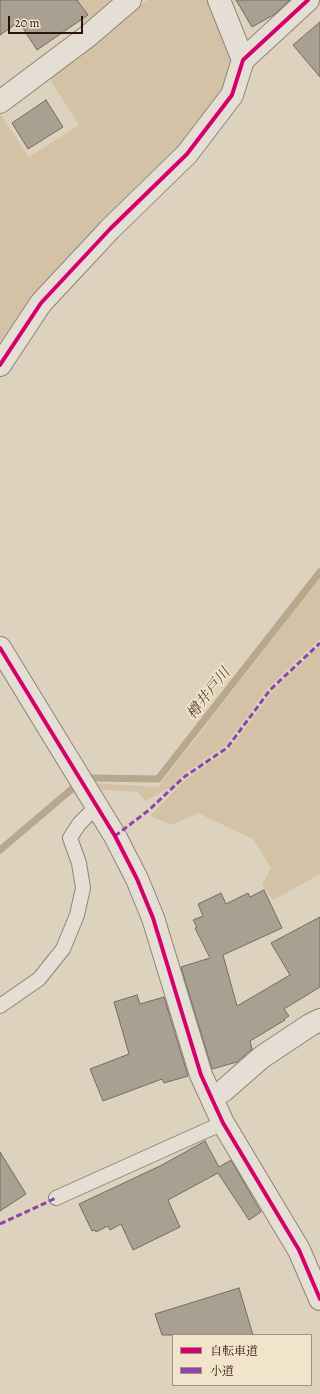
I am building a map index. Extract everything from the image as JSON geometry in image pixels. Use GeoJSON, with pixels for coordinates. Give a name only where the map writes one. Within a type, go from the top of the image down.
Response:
{"type":"FeatureCollection","features":[{"type":"Feature","properties":{"kind":"street"},"geometry":{"type":"LineString","coordinates":[[0,102],[88,36],[130,0]]}},
{"type":"Feature","properties":{"kind":"street"},"geometry":{"type":"LineString","coordinates":[[219,0],[243,60]]}},
{"type":"Feature","properties":{"kind":"street"},"geometry":{"type":"LineString","coordinates":[[0,365],[41,304],[110,229],[186,154],[232,95],[243,60],[308,0]]}},
{"type":"Feature","properties":{"kind":"street"},"geometry":{"type":"LineString","coordinates":[[0,648],[115,836],[137,879],[153,918],[201,1075],[223,1123],[298,1250],[320,1299]]}},
{"type":"Feature","properties":{"kind":"street"},"geometry":{"type":"LineString","coordinates":[[212,1098],[223,1091],[262,1057],[320,1020]]}},
{"type":"Feature","properties":{"kind":"lane"},"geometry":{"type":"LineString","coordinates":[[0,1006],[39,979],[63,949],[76,915],[83,888],[79,863],[70,838],[78,824],[97,806]]}},
{"type":"Feature","properties":{"kind":"lane"},"geometry":{"type":"LineString","coordinates":[[56,1198],[223,1123]]}},
{"type":"Feature","properties":{"kind":"shaded area"},"geometry":{"type":"Polygon","coordinates":[[[71,0],[118,0],[85,28],[71,0]]]}},
{"type":"Feature","properties":{"kind":"shaded area"},"geometry":{"type":"Polygon","coordinates":[[[147,0],[210,0],[233,54],[230,80],[208,115],[0,353],[0,115],[29,157],[79,125],[49,78],[147,0]]]}},
{"type":"Feature","properties":{"kind":"shaded area"},"geometry":{"type":"Polygon","coordinates":[[[320,578],[320,639],[267,689],[225,746],[186,772],[170,788],[145,801],[138,792],[96,789],[92,783],[158,787],[320,578]]]}},
{"type":"Feature","properties":{"kind":"shaded area"},"geometry":{"type":"Polygon","coordinates":[[[320,645],[320,874],[273,900],[262,885],[271,868],[253,839],[198,813],[172,825],[150,816],[185,780],[229,750],[272,692],[320,645]]]}},
{"type":"Feature","properties":{"kind":"building"},"geometry":{"type":"Polygon","coordinates":[[[0,0],[77,0],[88,15],[37,50],[19,22],[0,35],[0,0]]]}},
{"type":"Feature","properties":{"kind":"building"},"geometry":{"type":"Polygon","coordinates":[[[236,0],[290,0],[275,14],[252,27],[236,0]]]}},
{"type":"Feature","properties":{"kind":"building"},"geometry":{"type":"Polygon","coordinates":[[[320,22],[320,77],[293,45],[320,22]]]}},
{"type":"Feature","properties":{"kind":"building"},"geometry":{"type":"Polygon","coordinates":[[[46,100],[63,127],[28,149],[12,123],[46,100]]]}},
{"type":"Feature","properties":{"kind":"building"},"geometry":{"type":"Polygon","coordinates":[[[264,890],[282,928],[223,955],[237,1006],[290,975],[271,943],[320,917],[320,987],[284,1009],[289,1016],[284,1019],[285,1020],[250,1041],[252,1049],[237,1062],[212,1069],[181,967],[210,958],[195,928],[197,927],[193,920],[203,916],[198,904],[221,893],[226,904],[248,893],[250,897],[264,890]]]}},
{"type":"Feature","properties":{"kind":"building"},"geometry":{"type":"Polygon","coordinates":[[[137,995],[140,1004],[164,997],[188,1076],[164,1083],[162,1079],[103,1101],[90,1069],[129,1054],[114,1002],[137,995]]]}},
{"type":"Feature","properties":{"kind":"building"},"geometry":{"type":"Polygon","coordinates":[[[205,1141],[219,1167],[231,1160],[261,1212],[249,1220],[218,1173],[168,1200],[180,1227],[133,1250],[121,1224],[110,1230],[108,1226],[96,1232],[95,1230],[92,1231],[79,1204],[162,1165],[205,1141]]]}},
{"type":"Feature","properties":{"kind":"building"},"geometry":{"type":"Polygon","coordinates":[[[0,1152],[26,1194],[0,1211],[0,1152]]]}},
{"type":"Feature","properties":{"kind":"building"},"geometry":{"type":"Polygon","coordinates":[[[239,1288],[253,1334],[162,1335],[155,1314],[239,1288]]]}},
{"type":"Feature","properties":{"kind":"waterway","name":"樽井戸川"},"geometry":{"type":"LineString","coordinates":[[92,778],[158,779],[320,572]]}},
{"type":"Feature","properties":{"kind":"waterway","name":"樽井戸川"},"geometry":{"type":"LineString","coordinates":[[0,850],[73,788]]}},
{"type":"Feature","properties":{"kind":"marked path"},"geometry":{"type":"LineString","coordinates":[[115,836],[149,810],[184,777],[227,748],[270,690],[320,643]]}},
{"type":"Feature","properties":{"kind":"marked path"},"geometry":{"type":"LineString","coordinates":[[0,1224],[56,1198]]}},
{"type":"Feature","properties":{"kind":"cycle path"},"geometry":{"type":"LineString","coordinates":[[0,365],[41,303],[110,229],[187,154],[232,95],[243,60],[308,0]]}},
{"type":"Feature","properties":{"kind":"cycle path"},"geometry":{"type":"LineString","coordinates":[[0,648],[115,836],[137,879],[153,918],[201,1075],[223,1123],[299,1250],[320,1299]]}}]}
